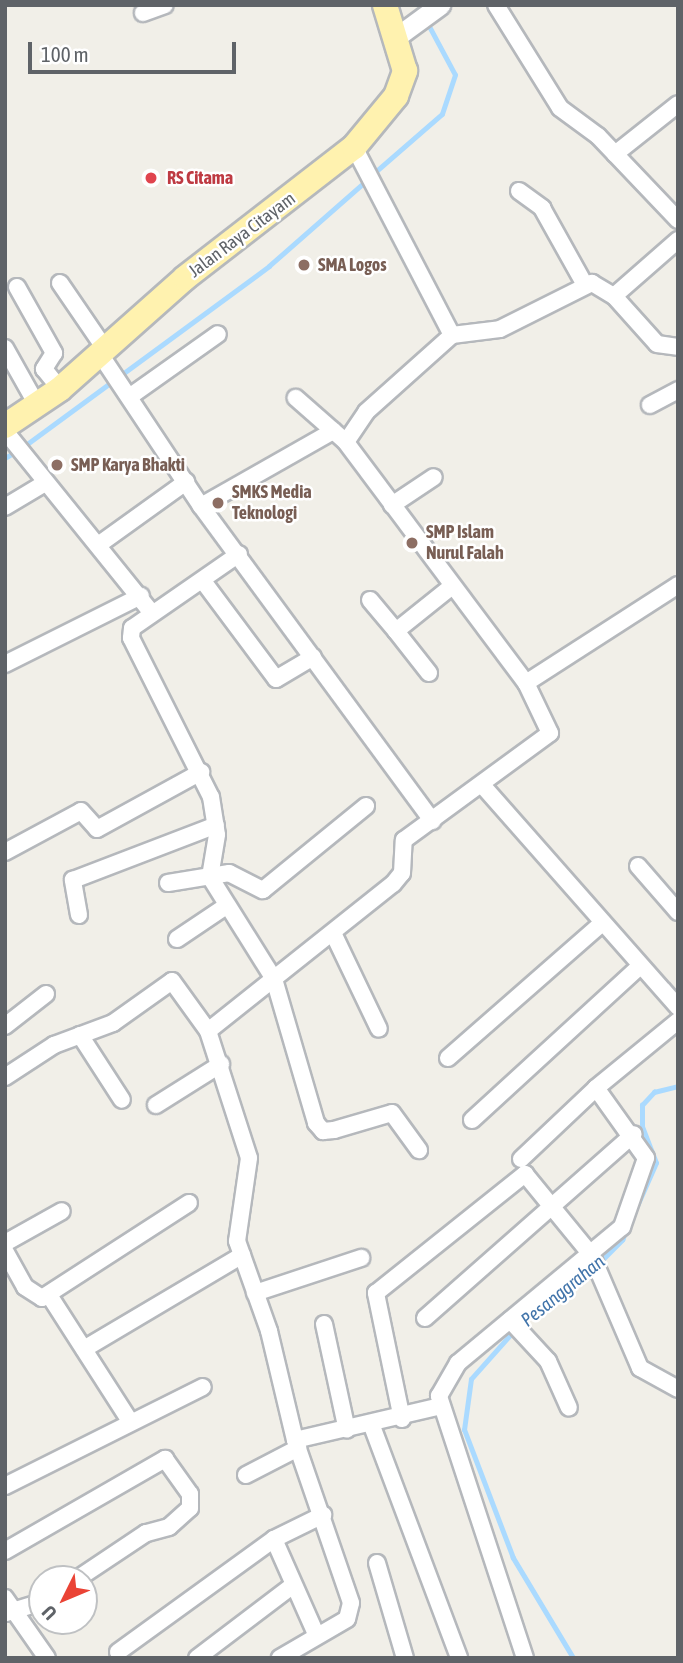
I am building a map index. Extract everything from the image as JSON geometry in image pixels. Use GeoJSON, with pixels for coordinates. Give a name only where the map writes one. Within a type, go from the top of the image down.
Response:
{"type":"FeatureCollection","features":[{"type":"Feature","properties":{"kind":"main road","name":"Jalan Raya Citayam"},"geometry":{"type":"LineString","coordinates":[[6,431],[360,155],[402,85],[406,30],[385,5]]}},
{"type":"Feature","properties":{"kind":"street"},"geometry":{"type":"LineString","coordinates":[[143,13],[164,5]]}},
{"type":"Feature","properties":{"kind":"street"},"geometry":{"type":"LineString","coordinates":[[406,30],[440,5]]}},
{"type":"Feature","properties":{"kind":"street"},"geometry":{"type":"LineString","coordinates":[[496,5],[553,99],[615,153],[678,220]]}},
{"type":"Feature","properties":{"kind":"street"},"geometry":{"type":"LineString","coordinates":[[615,153],[678,104]]}},
{"type":"Feature","properties":{"kind":"street"},"geometry":{"type":"LineString","coordinates":[[360,155],[452,335]]}},
{"type":"Feature","properties":{"kind":"street"},"geometry":{"type":"LineString","coordinates":[[519,191],[542,208],[585,285]]}},
{"type":"Feature","properties":{"kind":"street"},"geometry":{"type":"LineString","coordinates":[[614,296],[678,240]]}},
{"type":"Feature","properties":{"kind":"street"},"geometry":{"type":"LineString","coordinates":[[60,283],[201,506],[239,554],[432,821]]}},
{"type":"Feature","properties":{"kind":"street"},"geometry":{"type":"LineString","coordinates":[[346,442],[366,412],[452,335],[500,329],[585,285],[593,283],[614,296],[657,344],[678,347]]}},
{"type":"Feature","properties":{"kind":"street"},"geometry":{"type":"LineString","coordinates":[[17,287],[54,353],[45,371],[60,389]]}},
{"type":"Feature","properties":{"kind":"street"},"geometry":{"type":"LineString","coordinates":[[129,392],[218,334]]}},
{"type":"Feature","properties":{"kind":"street"},"geometry":{"type":"LineString","coordinates":[[5,348],[37,405]]}},
{"type":"Feature","properties":{"kind":"street"},"geometry":{"type":"LineString","coordinates":[[650,405],[678,390]]}},
{"type":"Feature","properties":{"kind":"street"},"geometry":{"type":"LineString","coordinates":[[208,1031],[398,880],[401,845],[483,786],[550,733],[526,683],[451,587],[346,442],[296,398]]}},
{"type":"Feature","properties":{"kind":"street"},"geometry":{"type":"LineString","coordinates":[[6,431],[46,483],[101,543],[152,613]]}},
{"type":"Feature","properties":{"kind":"street"},"geometry":{"type":"LineString","coordinates":[[201,506],[333,431]]}},
{"type":"Feature","properties":{"kind":"street"},"geometry":{"type":"LineString","coordinates":[[392,505],[434,477]]}},
{"type":"Feature","properties":{"kind":"street"},"geometry":{"type":"LineString","coordinates":[[101,543],[186,482]]}},
{"type":"Feature","properties":{"kind":"street"},"geometry":{"type":"LineString","coordinates":[[5,507],[46,483]]}},
{"type":"Feature","properties":{"kind":"street"},"geometry":{"type":"LineString","coordinates":[[239,554],[132,628],[131,638],[201,772],[216,825],[210,877],[274,979],[323,1131],[392,1113],[419,1150]]}},
{"type":"Feature","properties":{"kind":"street"},"geometry":{"type":"LineString","coordinates":[[203,581],[276,679],[313,657]]}},
{"type":"Feature","properties":{"kind":"street"},"geometry":{"type":"LineString","coordinates":[[526,683],[678,585]]}},
{"type":"Feature","properties":{"kind":"street"},"geometry":{"type":"LineString","coordinates":[[396,631],[451,587]]}},
{"type":"Feature","properties":{"kind":"street"},"geometry":{"type":"LineString","coordinates":[[5,664],[141,596]]}},
{"type":"Feature","properties":{"kind":"street"},"geometry":{"type":"LineString","coordinates":[[370,600],[429,673]]}},
{"type":"Feature","properties":{"kind":"street"},"geometry":{"type":"LineString","coordinates":[[5,852],[81,811],[97,829],[201,772]]}},
{"type":"Feature","properties":{"kind":"street"},"geometry":{"type":"LineString","coordinates":[[483,786],[601,924],[678,1007]]}},
{"type":"Feature","properties":{"kind":"street"},"geometry":{"type":"LineString","coordinates":[[167,883],[233,874],[251,889],[263,890],[366,806]]}},
{"type":"Feature","properties":{"kind":"street"},"geometry":{"type":"LineString","coordinates":[[79,915],[73,880],[216,825]]}},
{"type":"Feature","properties":{"kind":"street"},"geometry":{"type":"LineString","coordinates":[[638,866],[678,912]]}},
{"type":"Feature","properties":{"kind":"street"},"geometry":{"type":"LineString","coordinates":[[177,939],[226,906]]}},
{"type":"Feature","properties":{"kind":"street"},"geometry":{"type":"LineString","coordinates":[[448,1058],[601,924]]}},
{"type":"Feature","properties":{"kind":"street"},"geometry":{"type":"LineString","coordinates":[[333,933],[379,1029]]}},
{"type":"Feature","properties":{"kind":"street"},"geometry":{"type":"LineString","coordinates":[[472,1120],[639,967]]}},
{"type":"Feature","properties":{"kind":"street"},"geometry":{"type":"LineString","coordinates":[[7,1071],[80,1035],[113,1023],[172,981],[208,1031],[249,1158],[235,1222],[242,1255],[296,1444],[323,1515],[352,1613],[280,1658]]}},
{"type":"Feature","properties":{"kind":"street"},"geometry":{"type":"LineString","coordinates":[[5,1027],[46,994]]}},
{"type":"Feature","properties":{"kind":"street"},"geometry":{"type":"LineString","coordinates":[[521,1159],[596,1088],[678,1021]]}},
{"type":"Feature","properties":{"kind":"street"},"geometry":{"type":"LineString","coordinates":[[80,1035],[122,1100]]}},
{"type":"Feature","properties":{"kind":"street"},"geometry":{"type":"LineString","coordinates":[[156,1105],[221,1065]]}},
{"type":"Feature","properties":{"kind":"street"},"geometry":{"type":"LineString","coordinates":[[525,1658],[509,1596],[437,1407],[449,1371],[593,1259],[622,1227],[639,1188],[646,1158],[634,1134],[596,1088]]}},
{"type":"Feature","properties":{"kind":"street"},"geometry":{"type":"LineString","coordinates":[[425,1318],[555,1207],[634,1134]]}},
{"type":"Feature","properties":{"kind":"street"},"geometry":{"type":"LineString","coordinates":[[402,1419],[376,1293],[519,1175],[531,1177],[593,1259],[606,1280],[640,1368],[678,1390]]}},
{"type":"Feature","properties":{"kind":"street"},"geometry":{"type":"LineString","coordinates":[[5,1251],[25,1287],[36,1296],[49,1295],[189,1202]]}},
{"type":"Feature","properties":{"kind":"street"},"geometry":{"type":"LineString","coordinates":[[5,1243],[62,1211]]}},
{"type":"Feature","properties":{"kind":"street"},"geometry":{"type":"LineString","coordinates":[[84,1349],[242,1255]]}},
{"type":"Feature","properties":{"kind":"street"},"geometry":{"type":"LineString","coordinates":[[255,1293],[361,1258]]}},
{"type":"Feature","properties":{"kind":"street"},"geometry":{"type":"LineString","coordinates":[[49,1295],[130,1421]]}},
{"type":"Feature","properties":{"kind":"street"},"geometry":{"type":"LineString","coordinates":[[513,1323],[534,1343],[569,1408]]}},
{"type":"Feature","properties":{"kind":"street"},"geometry":{"type":"LineString","coordinates":[[324,1324],[346,1430]]}},
{"type":"Feature","properties":{"kind":"street"},"geometry":{"type":"LineString","coordinates":[[5,1486],[202,1387]]}},
{"type":"Feature","properties":{"kind":"street"},"geometry":{"type":"LineString","coordinates":[[246,1475],[296,1444],[346,1430],[402,1419],[437,1407]]}},
{"type":"Feature","properties":{"kind":"street"},"geometry":{"type":"LineString","coordinates":[[372,1426],[459,1658]]}},
{"type":"Feature","properties":{"kind":"street"},"geometry":{"type":"LineString","coordinates":[[5,1551],[164,1459],[190,1494],[190,1508],[169,1527],[146,1533],[98,1565]]}},
{"type":"Feature","properties":{"kind":"street"},"geometry":{"type":"LineString","coordinates":[[117,1656],[274,1539],[323,1515]]}},
{"type":"Feature","properties":{"kind":"street"},"geometry":{"type":"LineString","coordinates":[[274,1539],[292,1586],[316,1634]]}},
{"type":"Feature","properties":{"kind":"street"},"geometry":{"type":"LineString","coordinates":[[377,1563],[405,1658]]}},
{"type":"Feature","properties":{"kind":"street"},"geometry":{"type":"LineString","coordinates":[[197,1658],[292,1586]]}},
{"type":"Feature","properties":{"kind":"street"},"geometry":{"type":"LineString","coordinates":[[28,1604],[8,1607],[46,1658]]}},
{"type":"Feature","properties":{"kind":"waterway"},"geometry":{"type":"LineString","coordinates":[[373,174],[442,114],[455,75],[426,21]]}},
{"type":"Feature","properties":{"kind":"waterway"},"geometry":{"type":"LineString","coordinates":[[23,447],[269,266],[367,180]]}},
{"type":"Feature","properties":{"kind":"waterway"},"geometry":{"type":"LineString","coordinates":[[5,458],[15,452]]}},
{"type":"Feature","properties":{"kind":"waterway","name":"Pesanggrahan"},"geometry":{"type":"LineString","coordinates":[[599,1263],[622,1240],[656,1163],[642,1127],[642,1105],[654,1092],[678,1086]]}},
{"type":"Feature","properties":{"kind":"waterway","name":"Pesanggrahan"},"geometry":{"type":"LineString","coordinates":[[573,1658],[513,1558],[464,1430],[471,1379],[527,1316],[593,1269]]}},
{"type":"Feature","properties":{"kind":"place","name":"RS Citama"},"geometry":{"type":"Point","coordinates":[151,178]}},
{"type":"Feature","properties":{"kind":"place","name":"SMA Logos"},"geometry":{"type":"Point","coordinates":[304,265]}},
{"type":"Feature","properties":{"kind":"place","name":"SMP Karya Bhakti"},"geometry":{"type":"Point","coordinates":[57,465]}},
{"type":"Feature","properties":{"kind":"place","name":"SMKS Media Teknologi"},"geometry":{"type":"Point","coordinates":[218,503]}},
{"type":"Feature","properties":{"kind":"place","name":"SMP Islam Nurul Falah"},"geometry":{"type":"Point","coordinates":[412,543]}}]}
